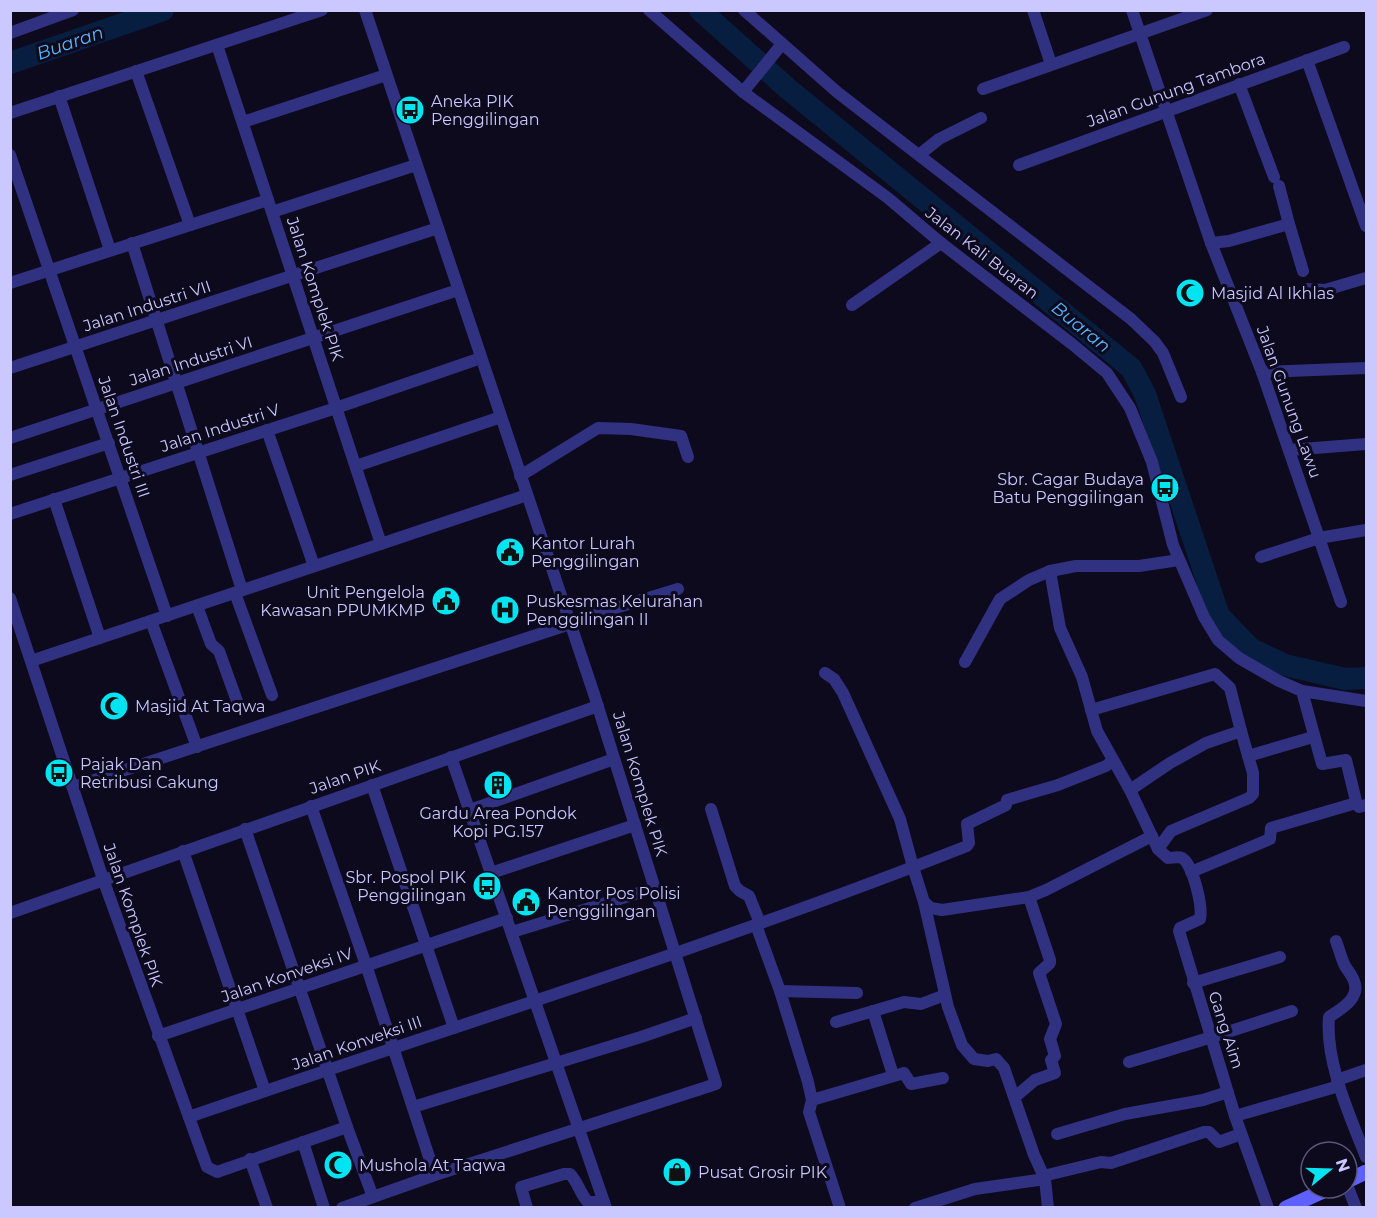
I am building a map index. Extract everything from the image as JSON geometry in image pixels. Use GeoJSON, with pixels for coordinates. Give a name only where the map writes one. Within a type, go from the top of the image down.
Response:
{"type":"FeatureCollection","features":[{"type":"Feature","properties":{"kind":"main road"},"geometry":{"type":"LineString","coordinates":[[1286,1208],[1304,1200]]}},
{"type":"Feature","properties":{"kind":"street"},"geometry":{"type":"LineString","coordinates":[[10,33],[74,10]]}},
{"type":"Feature","properties":{"kind":"street"},"geometry":{"type":"LineString","coordinates":[[10,112],[322,10]]}},
{"type":"Feature","properties":{"kind":"street","name":"Jalan Komplek PIK"},"geometry":{"type":"LineString","coordinates":[[365,10],[598,706],[716,1084],[579,1128]]}},
{"type":"Feature","properties":{"kind":"street","name":"Jalan Kali Buaran"},"geometry":{"type":"LineString","coordinates":[[649,10],[745,89],[888,198],[941,243],[1072,344],[1107,374],[1130,408],[1152,462],[1173,545],[1204,617],[1218,640],[1239,658],[1279,681],[1302,691],[1366,701]]}},
{"type":"Feature","properties":{"kind":"street"},"geometry":{"type":"LineString","coordinates":[[744,10],[780,47],[1116,307],[1155,342],[1163,353],[1181,397]]}},
{"type":"Feature","properties":{"kind":"street"},"geometry":{"type":"LineString","coordinates":[[1033,10],[1051,64]]}},
{"type":"Feature","properties":{"kind":"street","name":"Jalan Gunung Lawu"},"geometry":{"type":"LineString","coordinates":[[1132,10],[1211,243],[1262,372],[1341,602]]}},
{"type":"Feature","properties":{"kind":"street"},"geometry":{"type":"LineString","coordinates":[[983,89],[1207,10]]}},
{"type":"Feature","properties":{"kind":"street","name":"Jalan Komplek PIK"},"geometry":{"type":"LineString","coordinates":[[217,45],[381,544]]}},
{"type":"Feature","properties":{"kind":"street","name":"Jalan Gunung Tambora"},"geometry":{"type":"LineString","coordinates":[[1019,165],[1344,46]]}},
{"type":"Feature","properties":{"kind":"street"},"geometry":{"type":"LineString","coordinates":[[745,89],[780,47]]}},
{"type":"Feature","properties":{"kind":"street"},"geometry":{"type":"LineString","coordinates":[[1307,60],[1366,226]]}},
{"type":"Feature","properties":{"kind":"street"},"geometry":{"type":"LineString","coordinates":[[136,71],[190,225]]}},
{"type":"Feature","properties":{"kind":"street"},"geometry":{"type":"LineString","coordinates":[[243,122],[386,75]]}},
{"type":"Feature","properties":{"kind":"street"},"geometry":{"type":"LineString","coordinates":[[1239,84],[1276,182],[1303,271]]}},
{"type":"Feature","properties":{"kind":"street"},"geometry":{"type":"LineString","coordinates":[[59,96],[110,250]]}},
{"type":"Feature","properties":{"kind":"street"},"geometry":{"type":"LineString","coordinates":[[919,155],[939,139],[981,118]]}},
{"type":"Feature","properties":{"kind":"street","name":"Jalan Industri III"},"geometry":{"type":"LineString","coordinates":[[10,155],[16,191],[49,270],[168,615]]}},
{"type":"Feature","properties":{"kind":"street"},"geometry":{"type":"LineString","coordinates":[[10,283],[190,225],[270,206],[416,165]]}},
{"type":"Feature","properties":{"kind":"street"},"geometry":{"type":"LineString","coordinates":[[1211,243],[1230,241],[1289,225]]}},
{"type":"Feature","properties":{"kind":"street","name":"Jalan Industri VII"},"geometry":{"type":"LineString","coordinates":[[10,368],[438,228]]}},
{"type":"Feature","properties":{"kind":"street"},"geometry":{"type":"LineString","coordinates":[[132,243],[272,695]]}},
{"type":"Feature","properties":{"kind":"street"},"geometry":{"type":"LineString","coordinates":[[852,305],[941,243]]}},
{"type":"Feature","properties":{"kind":"street"},"geometry":{"type":"LineString","coordinates":[[1307,290],[1325,290],[1366,278]]}},
{"type":"Feature","properties":{"kind":"street","name":"Jalan Industri VI"},"geometry":{"type":"LineString","coordinates":[[10,438],[458,290]]}},
{"type":"Feature","properties":{"kind":"street","name":"Jalan Industri V"},"geometry":{"type":"LineString","coordinates":[[10,513],[481,358]]}},
{"type":"Feature","properties":{"kind":"street"},"geometry":{"type":"LineString","coordinates":[[1262,372],[1366,368]]}},
{"type":"Feature","properties":{"kind":"street"},"geometry":{"type":"LineString","coordinates":[[356,466],[501,417]]}},
{"type":"Feature","properties":{"kind":"street"},"geometry":{"type":"LineString","coordinates":[[520,476],[598,428],[631,429],[681,436],[688,457]]}},
{"type":"Feature","properties":{"kind":"street"},"geometry":{"type":"LineString","coordinates":[[267,430],[314,566]]}},
{"type":"Feature","properties":{"kind":"street"},"geometry":{"type":"LineString","coordinates":[[10,475],[108,443]]}},
{"type":"Feature","properties":{"kind":"street"},"geometry":{"type":"LineString","coordinates":[[1289,450],[1366,444]]}},
{"type":"Feature","properties":{"kind":"street"},"geometry":{"type":"LineString","coordinates":[[31,661],[526,495]]}},
{"type":"Feature","properties":{"kind":"street"},"geometry":{"type":"LineString","coordinates":[[54,500],[100,638]]}},
{"type":"Feature","properties":{"kind":"street"},"geometry":{"type":"LineString","coordinates":[[1262,557],[1319,538],[1366,530]]}},
{"type":"Feature","properties":{"kind":"street"},"geometry":{"type":"LineString","coordinates":[[965,662],[1000,600],[1029,580],[1050,571],[1076,566],[1139,566],[1179,560]]}},
{"type":"Feature","properties":{"kind":"street"},"geometry":{"type":"LineString","coordinates":[[1050,571],[1060,628],[1077,662],[1097,731],[1130,790],[1158,849],[1168,858],[1182,858],[1191,872],[1270,838],[1271,828],[1361,804],[1346,760],[1323,765],[1313,737],[1302,691]]}},
{"type":"Feature","properties":{"kind":"street"},"geometry":{"type":"LineString","coordinates":[[73,787],[678,589]]}},
{"type":"Feature","properties":{"kind":"street","name":"Jalan Komplek PIK"},"geometry":{"type":"LineString","coordinates":[[10,598],[88,837],[207,1167],[217,1172],[250,1159]]}},
{"type":"Feature","properties":{"kind":"street"},"geometry":{"type":"LineString","coordinates":[[197,606],[211,644],[219,651],[237,704]]}},
{"type":"Feature","properties":{"kind":"street"},"geometry":{"type":"LineString","coordinates":[[151,621],[197,747]]}},
{"type":"Feature","properties":{"kind":"street"},"geometry":{"type":"LineString","coordinates":[[825,673],[834,679],[843,693],[900,819],[924,902],[945,995],[962,1045],[974,1059],[988,1061],[996,1059],[1004,1068],[1034,1155],[1044,1177],[1048,1208]]}},
{"type":"Feature","properties":{"kind":"street"},"geometry":{"type":"LineString","coordinates":[[1091,710],[1216,674],[1230,688],[1254,783],[1253,794],[1249,798],[1171,831],[1158,849]]}},
{"type":"Feature","properties":{"kind":"street","name":"Jalan PIK"},"geometry":{"type":"LineString","coordinates":[[10,913],[598,706]]}},
{"type":"Feature","properties":{"kind":"street"},"geometry":{"type":"LineString","coordinates":[[1130,790],[1170,763],[1206,743],[1241,731]]}},
{"type":"Feature","properties":{"kind":"street"},"geometry":{"type":"LineString","coordinates":[[1248,756],[1313,737]]}},
{"type":"Feature","properties":{"kind":"street"},"geometry":{"type":"LineString","coordinates":[[451,757],[605,1205],[588,1202],[574,1178],[570,1174],[564,1174],[521,1187],[527,1208]]}},
{"type":"Feature","properties":{"kind":"street"},"geometry":{"type":"LineString","coordinates":[[470,810],[614,759]]}},
{"type":"Feature","properties":{"kind":"street","name":"Jalan Konveksi III"},"geometry":{"type":"LineString","coordinates":[[189,1117],[758,924],[913,867],[967,846],[969,843],[967,824],[1006,804],[1007,800],[1058,785],[1106,766],[1112,760]]}},
{"type":"Feature","properties":{"kind":"street"},"geometry":{"type":"LineString","coordinates":[[372,784],[454,1028]]}},
{"type":"Feature","properties":{"kind":"street"},"geometry":{"type":"LineString","coordinates":[[311,806],[435,1175]]}},
{"type":"Feature","properties":{"kind":"street"},"geometry":{"type":"LineString","coordinates":[[711,809],[735,886],[749,896],[780,991],[812,1100],[809,1112],[838,1207]]}},
{"type":"Feature","properties":{"kind":"street"},"geometry":{"type":"LineString","coordinates":[[491,873],[635,825]]}},
{"type":"Feature","properties":{"kind":"street"},"geometry":{"type":"LineString","coordinates":[[245,829],[327,1071],[373,1197]]}},
{"type":"Feature","properties":{"kind":"street"},"geometry":{"type":"LineString","coordinates":[[924,902],[931,908],[942,910],[1029,897],[1152,836]]}},
{"type":"Feature","properties":{"kind":"street"},"geometry":{"type":"LineString","coordinates":[[183,851],[265,1091]]}},
{"type":"Feature","properties":{"kind":"street","name":"Gang Aim"},"geometry":{"type":"LineString","coordinates":[[1191,872],[1202,914],[1200,919],[1179,928],[1179,931],[1235,1116],[1268,1208]]}},
{"type":"Feature","properties":{"kind":"street"},"geometry":{"type":"LineString","coordinates":[[512,932],[655,888]]}},
{"type":"Feature","properties":{"kind":"street"},"geometry":{"type":"LineString","coordinates":[[1015,1097],[1035,1080],[1055,1073],[1051,1060],[1055,1056],[1050,1039],[1056,1024],[1039,973],[1050,963],[1029,897]]}},
{"type":"Feature","properties":{"kind":"street","name":"Jalan Konveksi IV"},"geometry":{"type":"LineString","coordinates":[[158,1036],[507,918]]}},
{"type":"Feature","properties":{"kind":"street"},"geometry":{"type":"LineString","coordinates":[[1336,941],[1356,988],[1353,998],[1329,1017],[1328,1028],[1338,1083],[1366,1157]]}},
{"type":"Feature","properties":{"kind":"street"},"geometry":{"type":"LineString","coordinates":[[1193,983],[1280,957]]}},
{"type":"Feature","properties":{"kind":"street"},"geometry":{"type":"LineString","coordinates":[[780,991],[856,993]]}},
{"type":"Feature","properties":{"kind":"street"},"geometry":{"type":"LineString","coordinates":[[836,1022],[904,1002],[921,1004],[945,995]]}},
{"type":"Feature","properties":{"kind":"street"},"geometry":{"type":"LineString","coordinates":[[873,1011],[893,1076]]}},
{"type":"Feature","properties":{"kind":"street"},"geometry":{"type":"LineString","coordinates":[[1129,1062],[1292,1011]]}},
{"type":"Feature","properties":{"kind":"street"},"geometry":{"type":"LineString","coordinates":[[413,1107],[696,1018]]}},
{"type":"Feature","properties":{"kind":"street"},"geometry":{"type":"LineString","coordinates":[[1235,1116],[1338,1083],[1366,1070]]}},
{"type":"Feature","properties":{"kind":"street"},"geometry":{"type":"LineString","coordinates":[[812,1100],[904,1073],[911,1084],[943,1078]]}},
{"type":"Feature","properties":{"kind":"street"},"geometry":{"type":"LineString","coordinates":[[1057,1134],[1125,1114],[1193,1102],[1228,1092]]}},
{"type":"Feature","properties":{"kind":"street"},"geometry":{"type":"LineString","coordinates":[[267,1208],[250,1159],[347,1127]]}},
{"type":"Feature","properties":{"kind":"street"},"geometry":{"type":"LineString","coordinates":[[342,1208],[579,1128]]}},
{"type":"Feature","properties":{"kind":"street"},"geometry":{"type":"LineString","coordinates":[[915,1208],[975,1189],[1044,1177],[1101,1162],[1111,1163],[1204,1132],[1209,1132],[1219,1142],[1241,1134]]}},
{"type":"Feature","properties":{"kind":"street"},"geometry":{"type":"LineString","coordinates":[[303,1142],[324,1208]]}},
{"type":"Feature","properties":{"kind":"waterway","name":"Buaran"},"geometry":{"type":"LineString","coordinates":[[10,63],[163,10]]}},
{"type":"Feature","properties":{"kind":"waterway","name":"Buaran"},"geometry":{"type":"LineString","coordinates":[[700,10],[787,88],[1131,368],[1145,394],[1219,616],[1251,649],[1285,665],[1345,679],[1366,678]]}},
{"type":"Feature","properties":{"kind":"place","name":"Aneka PIK Penggilingan"},"geometry":{"type":"Point","coordinates":[410,110]}},
{"type":"Feature","properties":{"kind":"place","name":"Masjid Al Ikhlas"},"geometry":{"type":"Point","coordinates":[1190,293]}},
{"type":"Feature","properties":{"kind":"place","name":"Sbr. Cagar Budaya Batu Penggilingan"},"geometry":{"type":"Point","coordinates":[1165,488]}},
{"type":"Feature","properties":{"kind":"place","name":"Kantor Lurah Penggilingan"},"geometry":{"type":"Point","coordinates":[510,552]}},
{"type":"Feature","properties":{"kind":"place","name":"Unit Pengelola Kawasan PPUMKMP"},"geometry":{"type":"Point","coordinates":[446,601]}},
{"type":"Feature","properties":{"kind":"place","name":"Puskesmas Kelurahan Penggilingan II"},"geometry":{"type":"Point","coordinates":[505,610]}},
{"type":"Feature","properties":{"kind":"place","name":"Masjid At Taqwa"},"geometry":{"type":"Point","coordinates":[114,706]}},
{"type":"Feature","properties":{"kind":"place","name":"Pajak Dan Retribusi Cakung"},"geometry":{"type":"Point","coordinates":[59,773]}},
{"type":"Feature","properties":{"kind":"place","name":"Gardu Area Pondok Kopi PG.157"},"geometry":{"type":"Point","coordinates":[498,785]}},
{"type":"Feature","properties":{"kind":"place","name":"Sbr. Pospol PIK Penggilingan"},"geometry":{"type":"Point","coordinates":[487,886]}},
{"type":"Feature","properties":{"kind":"place","name":"Kantor Pos Polisi Penggilingan"},"geometry":{"type":"Point","coordinates":[526,902]}},
{"type":"Feature","properties":{"kind":"place","name":"Mushola At Taqwa"},"geometry":{"type":"Point","coordinates":[338,1165]}},
{"type":"Feature","properties":{"kind":"place","name":"Pusat Grosir PIK"},"geometry":{"type":"Point","coordinates":[677,1172]}}]}
